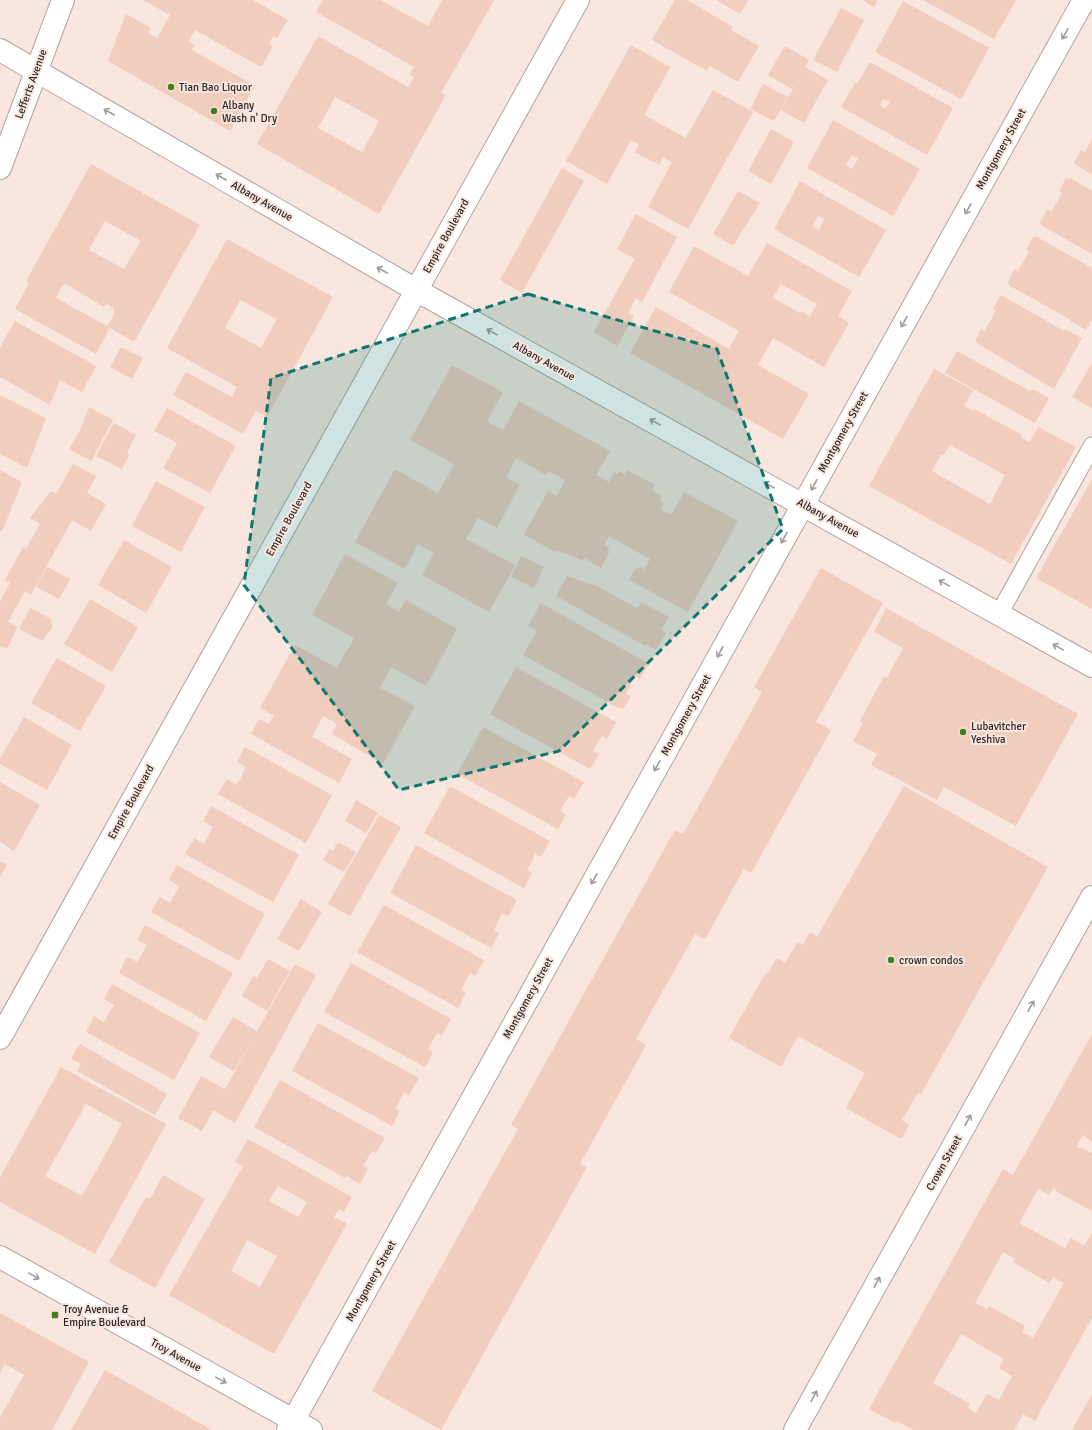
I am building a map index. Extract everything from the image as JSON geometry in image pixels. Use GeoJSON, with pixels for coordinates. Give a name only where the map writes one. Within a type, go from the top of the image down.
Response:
{"type":"FeatureCollection","features":[{"type":"Feature","properties":{"kind":"street","name":"Lefferts Avenue"},"geometry":{"type":"LineString","coordinates":[[0,168],[63,0]]}},
{"type":"Feature","properties":{"kind":"street","name":"Empire Boulevard"},"geometry":{"type":"LineString","coordinates":[[0,1038],[578,0]]}},
{"type":"Feature","properties":{"kind":"street","name":"Montgomery Street"},"geometry":{"type":"LineString","coordinates":[[297,1427],[803,504],[1084,0]]}},
{"type":"Feature","properties":{"kind":"street","name":"Albany Avenue"},"geometry":{"type":"LineString","coordinates":[[0,50],[416,290],[1092,666]]}},
{"type":"Feature","properties":{"kind":"street","name":"Crown Street"},"geometry":{"type":"LineString","coordinates":[[795,1430],[1092,897]]}},
{"type":"Feature","properties":{"kind":"street","name":"Troy Avenue"},"geometry":{"type":"LineString","coordinates":[[0,1257],[297,1427]]}},
{"type":"Feature","properties":{"kind":"lane"},"geometry":{"type":"LineString","coordinates":[[999,614],[1092,446]]}},
{"type":"Feature","properties":{"kind":"highlighted area"},"geometry":{"type":"Polygon","coordinates":[[[528,294],[717,349],[783,529],[559,751],[399,790],[244,585],[271,378],[528,294]]]}},
{"type":"Feature","properties":{"kind":"building"},"geometry":{"type":"Polygon","coordinates":[[[143,0],[253,0],[288,20],[277,38],[274,36],[269,44],[273,46],[261,67],[195,30],[188,42],[195,45],[192,50],[255,86],[230,131],[108,61],[126,14],[151,28],[148,33],[157,38],[170,15],[143,0]]]}},
{"type":"Feature","properties":{"kind":"building"},"geometry":{"type":"Polygon","coordinates":[[[323,0],[380,0],[428,26],[442,0],[494,0],[441,93],[446,95],[379,214],[257,144],[318,36],[408,87],[414,77],[409,75],[414,67],[316,12],[323,0]],[[335,97],[318,128],[362,152],[379,121],[335,97]]]}},
{"type":"Feature","properties":{"kind":"building"},"geometry":{"type":"Polygon","coordinates":[[[675,0],[687,0],[733,27],[731,30],[759,46],[738,82],[710,66],[707,71],[652,40],[675,0]]]}},
{"type":"Feature","properties":{"kind":"building"},"geometry":{"type":"Polygon","coordinates":[[[716,0],[748,0],[740,14],[716,0]]]}},
{"type":"Feature","properties":{"kind":"building"},"geometry":{"type":"Polygon","coordinates":[[[862,0],[878,0],[874,7],[862,0]]]}},
{"type":"Feature","properties":{"kind":"building"},"geometry":{"type":"Polygon","coordinates":[[[923,0],[1016,0],[994,39],[923,0]]]}},
{"type":"Feature","properties":{"kind":"building"},"geometry":{"type":"Polygon","coordinates":[[[903,1],[989,48],[961,99],[875,52],[903,1]]]}},
{"type":"Feature","properties":{"kind":"building"},"geometry":{"type":"Polygon","coordinates":[[[841,8],[864,20],[837,72],[813,60],[841,8]]]}},
{"type":"Feature","properties":{"kind":"building"},"geometry":{"type":"Polygon","coordinates":[[[631,45],[670,67],[644,115],[686,138],[713,90],[753,112],[688,229],[648,207],[672,162],[663,157],[659,165],[635,152],[639,144],[631,140],[607,184],[566,161],[631,45]]]}},
{"type":"Feature","properties":{"kind":"building"},"geometry":{"type":"Polygon","coordinates":[[[785,46],[809,60],[805,67],[828,80],[804,123],[781,110],[799,78],[792,89],[768,75],[785,46]]]}},
{"type":"Feature","properties":{"kind":"building"},"geometry":{"type":"Polygon","coordinates":[[[870,62],[953,108],[927,155],[841,107],[855,83],[857,84],[870,62]],[[883,99],[880,105],[885,109],[890,102],[883,99]]]}},
{"type":"Feature","properties":{"kind":"building"},"geometry":{"type":"Polygon","coordinates":[[[763,84],[788,97],[774,121],[750,109],[763,84]]]}},
{"type":"Feature","properties":{"kind":"building"},"geometry":{"type":"Polygon","coordinates":[[[833,120],[920,169],[893,216],[807,168],[833,120]],[[852,155],[846,165],[852,169],[858,159],[852,155]]]}},
{"type":"Feature","properties":{"kind":"building"},"geometry":{"type":"Polygon","coordinates":[[[771,129],[794,142],[771,184],[748,171],[771,129]]]}},
{"type":"Feature","properties":{"kind":"building"},"geometry":{"type":"Polygon","coordinates":[[[1092,139],[1092,175],[1074,163],[1081,150],[1085,152],[1092,139]]]}},
{"type":"Feature","properties":{"kind":"building"},"geometry":{"type":"Polygon","coordinates":[[[91,164],[200,225],[134,342],[110,328],[96,354],[15,309],[29,283],[26,281],[91,164]],[[105,221],[89,250],[124,269],[141,241],[105,221]],[[66,284],[63,285],[56,298],[107,326],[114,315],[114,308],[106,304],[104,307],[66,284]]]}},
{"type":"Feature","properties":{"kind":"building"},"geometry":{"type":"Polygon","coordinates":[[[562,168],[584,181],[522,293],[500,280],[562,168]]]}},
{"type":"Feature","properties":{"kind":"building"},"geometry":{"type":"Polygon","coordinates":[[[1066,178],[1069,180],[1070,178],[1092,191],[1092,254],[1040,223],[1047,210],[1051,212],[1062,193],[1059,191],[1066,178]]]}},
{"type":"Feature","properties":{"kind":"building"},"geometry":{"type":"Polygon","coordinates":[[[800,181],[886,230],[859,277],[774,229],[800,181]],[[818,216],[812,226],[819,230],[824,219],[818,216]]]}},
{"type":"Feature","properties":{"kind":"building"},"geometry":{"type":"Polygon","coordinates":[[[738,191],[760,203],[733,246],[713,234],[738,191]]]}},
{"type":"Feature","properties":{"kind":"building"},"geometry":{"type":"Polygon","coordinates":[[[636,214],[677,237],[642,302],[636,298],[628,313],[634,316],[617,346],[594,332],[635,259],[617,249],[636,214]]]}},
{"type":"Feature","properties":{"kind":"building"},"geometry":{"type":"Polygon","coordinates":[[[1033,237],[1037,237],[1092,268],[1092,320],[1086,330],[1010,286],[1008,282],[1015,269],[1018,271],[1029,252],[1026,250],[1033,237]]]}},
{"type":"Feature","properties":{"kind":"building"},"geometry":{"type":"Polygon","coordinates":[[[227,239],[333,297],[267,417],[256,411],[243,434],[173,395],[186,372],[232,397],[237,387],[167,348],[227,239]],[[240,300],[225,328],[261,348],[277,319],[240,300]]]}},
{"type":"Feature","properties":{"kind":"building"},"geometry":{"type":"Polygon","coordinates":[[[767,243],[852,291],[838,316],[849,323],[824,367],[773,338],[758,365],[809,394],[783,439],[630,353],[656,307],[729,349],[739,331],[669,292],[694,246],[748,276],[767,243]],[[781,284],[773,298],[800,313],[801,311],[810,317],[817,304],[781,284]]]}},
{"type":"Feature","properties":{"kind":"building"},"geometry":{"type":"Polygon","coordinates":[[[1001,295],[1064,331],[1065,329],[1082,338],[1054,389],[975,342],[981,329],[984,331],[991,320],[996,310],[993,309],[1001,295]]]}},
{"type":"Feature","properties":{"kind":"building"},"geometry":{"type":"Polygon","coordinates":[[[15,321],[96,366],[82,392],[60,380],[50,405],[0,377],[0,347],[15,321]]]}},
{"type":"Feature","properties":{"kind":"building"},"geometry":{"type":"Polygon","coordinates":[[[121,347],[143,358],[132,379],[110,367],[121,347]]]}},
{"type":"Feature","properties":{"kind":"building"},"geometry":{"type":"Polygon","coordinates":[[[957,351],[1030,391],[1032,389],[1049,398],[1035,423],[945,373],[957,351]]]}},
{"type":"Feature","properties":{"kind":"building"},"geometry":{"type":"Polygon","coordinates":[[[1092,363],[1092,408],[1072,397],[1092,363]]]}},
{"type":"Feature","properties":{"kind":"building"},"geometry":{"type":"Polygon","coordinates":[[[452,365],[503,392],[487,422],[503,430],[519,401],[610,451],[596,475],[609,482],[614,472],[618,474],[620,471],[625,474],[627,470],[655,485],[652,490],[662,496],[660,500],[664,503],[661,509],[671,515],[684,492],[738,521],[688,612],[629,580],[635,569],[642,567],[644,570],[650,559],[609,536],[604,545],[608,547],[609,553],[601,568],[584,558],[583,561],[557,550],[556,552],[524,535],[548,491],[557,496],[565,480],[548,471],[546,475],[516,458],[506,477],[520,485],[497,528],[478,518],[466,539],[515,565],[489,612],[422,575],[434,553],[418,544],[405,569],[355,542],[395,469],[438,493],[454,464],[410,440],[452,365]]]}},
{"type":"Feature","properties":{"kind":"building"},"geometry":{"type":"Polygon","coordinates":[[[934,369],[973,390],[964,406],[973,411],[974,409],[1022,435],[1020,437],[1030,442],[1038,427],[1076,447],[1011,564],[869,486],[934,369]],[[950,445],[943,456],[941,454],[932,471],[990,504],[1005,475],[950,445]]]}},
{"type":"Feature","properties":{"kind":"building"},"geometry":{"type":"Polygon","coordinates":[[[0,395],[46,418],[27,468],[0,454],[0,395]]]}},
{"type":"Feature","properties":{"kind":"building"},"geometry":{"type":"Polygon","coordinates":[[[89,407],[113,420],[91,461],[69,449],[80,430],[89,407]]]}},
{"type":"Feature","properties":{"kind":"building"},"geometry":{"type":"Polygon","coordinates":[[[167,408],[236,446],[210,493],[163,468],[177,443],[154,431],[167,408]]]}},
{"type":"Feature","properties":{"kind":"building"},"geometry":{"type":"Polygon","coordinates":[[[114,423],[136,435],[127,453],[129,455],[122,469],[96,456],[114,423]]]}},
{"type":"Feature","properties":{"kind":"building"},"geometry":{"type":"Polygon","coordinates":[[[73,464],[96,476],[87,493],[106,504],[91,531],[72,520],[31,595],[25,591],[8,622],[18,627],[7,649],[0,646],[0,601],[10,583],[5,580],[23,547],[26,549],[40,524],[30,518],[51,491],[56,494],[73,464]]]}},
{"type":"Feature","properties":{"kind":"building"},"geometry":{"type":"Polygon","coordinates":[[[0,470],[22,482],[2,532],[0,531],[0,470]]]}},
{"type":"Feature","properties":{"kind":"building"},"geometry":{"type":"Polygon","coordinates":[[[1092,479],[1092,609],[1036,578],[1092,479]]]}},
{"type":"Feature","properties":{"kind":"building"},"geometry":{"type":"Polygon","coordinates":[[[156,481],[205,507],[181,552],[132,526],[156,481]]]}},
{"type":"Feature","properties":{"kind":"building"},"geometry":{"type":"Polygon","coordinates":[[[124,540],[172,567],[146,613],[98,585],[124,540]]]}},
{"type":"Feature","properties":{"kind":"building"},"geometry":{"type":"Polygon","coordinates":[[[345,554],[398,583],[386,604],[399,612],[406,600],[457,629],[426,686],[391,667],[380,688],[415,706],[383,764],[332,734],[337,724],[323,716],[312,737],[352,759],[339,783],[251,734],[259,719],[269,724],[274,716],[260,708],[295,645],[337,668],[354,638],[312,615],[345,554]]]}},
{"type":"Feature","properties":{"kind":"building"},"geometry":{"type":"Polygon","coordinates":[[[521,556],[544,567],[534,588],[511,577],[521,556]]]}},
{"type":"Feature","properties":{"kind":"building"},"geometry":{"type":"Polygon","coordinates":[[[47,567],[70,579],[59,599],[36,587],[47,567]]]}},
{"type":"Feature","properties":{"kind":"building"},"geometry":{"type":"Polygon","coordinates":[[[821,568],[883,603],[816,722],[831,730],[751,873],[744,869],[705,939],[695,934],[636,1039],[646,1045],[580,1164],[587,1167],[441,1430],[372,1391],[518,1129],[511,1125],[675,830],[683,834],[762,692],[754,687],[821,568]]]}},
{"type":"Feature","properties":{"kind":"building"},"geometry":{"type":"Polygon","coordinates":[[[567,576],[599,587],[638,609],[641,602],[669,617],[661,630],[666,633],[656,650],[646,644],[645,646],[556,596],[567,576]]]}},
{"type":"Feature","properties":{"kind":"building"},"geometry":{"type":"Polygon","coordinates":[[[90,599],[138,627],[112,672],[64,644],[90,599]]]}},
{"type":"Feature","properties":{"kind":"building"},"geometry":{"type":"Polygon","coordinates":[[[541,603],[649,664],[640,679],[636,676],[631,684],[626,694],[631,696],[623,709],[618,708],[523,655],[537,631],[528,626],[541,603]]]}},
{"type":"Feature","properties":{"kind":"building"},"geometry":{"type":"Polygon","coordinates":[[[30,608],[51,619],[52,628],[42,641],[19,629],[30,608]]]}},
{"type":"Feature","properties":{"kind":"building","name":"Lubavitcher Yeshiva"},"geometry":{"type":"Polygon","coordinates":[[[886,608],[1078,714],[1016,826],[944,787],[937,800],[871,765],[877,754],[853,741],[863,723],[860,721],[884,676],[887,678],[903,648],[874,632],[886,608]]]}},
{"type":"Feature","properties":{"kind":"building"},"geometry":{"type":"Polygon","coordinates":[[[57,658],[106,686],[80,731],[31,703],[57,658]]]}},
{"type":"Feature","properties":{"kind":"building"},"geometry":{"type":"Polygon","coordinates":[[[516,667],[616,722],[607,739],[602,736],[593,751],[599,754],[590,769],[490,714],[516,667]]]}},
{"type":"Feature","properties":{"kind":"building"},"geometry":{"type":"Polygon","coordinates":[[[24,717],[72,745],[47,790],[0,764],[0,759],[24,717]]]}},
{"type":"Feature","properties":{"kind":"building"},"geometry":{"type":"Polygon","coordinates":[[[483,727],[584,782],[574,799],[569,796],[560,811],[566,815],[558,829],[457,774],[483,727]]]}},
{"type":"Feature","properties":{"kind":"building"},"geometry":{"type":"Polygon","coordinates":[[[245,747],[332,795],[306,843],[218,794],[227,779],[237,785],[246,767],[237,762],[245,747]]]}},
{"type":"Feature","properties":{"kind":"building"},"geometry":{"type":"Polygon","coordinates":[[[0,782],[40,805],[14,851],[0,842],[0,782]]]}},
{"type":"Feature","properties":{"kind":"building"},"geometry":{"type":"Polygon","coordinates":[[[450,786],[550,841],[541,857],[535,854],[527,870],[532,873],[524,888],[424,833],[450,786]]]}},
{"type":"Feature","properties":{"kind":"building","name":"crown condos"},"geometry":{"type":"Polygon","coordinates":[[[904,786],[1048,867],[921,1094],[918,1092],[902,1120],[909,1125],[901,1139],[846,1108],[865,1073],[798,1036],[781,1067],[729,1038],[765,974],[768,973],[777,958],[785,963],[798,942],[803,945],[810,932],[817,937],[904,786]]]}},
{"type":"Feature","properties":{"kind":"building"},"geometry":{"type":"Polygon","coordinates":[[[356,800],[378,813],[366,833],[345,821],[356,800]]]}},
{"type":"Feature","properties":{"kind":"building"},"geometry":{"type":"Polygon","coordinates":[[[211,806],[299,855],[273,902],[185,854],[194,838],[204,844],[213,827],[203,821],[211,806]]]}},
{"type":"Feature","properties":{"kind":"building"},"geometry":{"type":"Polygon","coordinates":[[[379,815],[401,827],[350,916],[328,904],[379,815]]]}},
{"type":"Feature","properties":{"kind":"building"},"geometry":{"type":"Polygon","coordinates":[[[338,842],[356,852],[344,872],[323,860],[330,849],[333,851],[338,842]]]}},
{"type":"Feature","properties":{"kind":"building"},"geometry":{"type":"Polygon","coordinates":[[[416,845],[517,900],[508,917],[502,913],[494,930],[499,933],[491,948],[390,893],[416,845]]]}},
{"type":"Feature","properties":{"kind":"building"},"geometry":{"type":"Polygon","coordinates":[[[0,861],[7,865],[0,877],[0,861]]]}},
{"type":"Feature","properties":{"kind":"building"},"geometry":{"type":"Polygon","coordinates":[[[177,865],[265,914],[239,961],[151,912],[160,897],[170,903],[179,886],[169,880],[177,865]]]}},
{"type":"Feature","properties":{"kind":"building"},"geometry":{"type":"Polygon","coordinates":[[[301,899],[322,912],[299,951],[277,939],[301,899]]]}},
{"type":"Feature","properties":{"kind":"building"},"geometry":{"type":"Polygon","coordinates":[[[384,905],[484,960],[475,976],[470,973],[461,990],[466,993],[458,1008],[357,952],[384,905]]]}},
{"type":"Feature","properties":{"kind":"building"},"geometry":{"type":"Polygon","coordinates":[[[145,925],[233,973],[206,1021],[119,973],[127,957],[137,962],[147,945],[137,940],[145,925]]]}},
{"type":"Feature","properties":{"kind":"building"},"geometry":{"type":"Polygon","coordinates":[[[268,959],[290,971],[267,1011],[242,996],[253,976],[257,978],[268,959]]]}},
{"type":"Feature","properties":{"kind":"building"},"geometry":{"type":"Polygon","coordinates":[[[351,963],[451,1019],[442,1036],[437,1033],[428,1049],[433,1052],[425,1067],[324,1012],[351,963]]]}},
{"type":"Feature","properties":{"kind":"building"},"geometry":{"type":"Polygon","coordinates":[[[295,964],[316,975],[235,1123],[213,1110],[202,1131],[178,1118],[201,1076],[225,1089],[253,1039],[234,1071],[209,1057],[233,1017],[257,1031],[295,964]]]}},
{"type":"Feature","properties":{"kind":"building"},"geometry":{"type":"Polygon","coordinates":[[[112,984],[200,1033],[174,1080],[86,1032],[94,1016],[104,1022],[114,1005],[104,999],[112,984]]]}},
{"type":"Feature","properties":{"kind":"building"},"geometry":{"type":"Polygon","coordinates":[[[318,1023],[419,1078],[409,1095],[404,1092],[395,1109],[400,1111],[392,1126],[292,1071],[318,1023]]]}},
{"type":"Feature","properties":{"kind":"building"},"geometry":{"type":"Polygon","coordinates":[[[1092,1034],[1092,1142],[1083,1135],[1076,1148],[1082,1148],[1092,1153],[1092,1211],[1057,1192],[1054,1187],[1049,1195],[1038,1189],[1019,1223],[1065,1248],[1071,1238],[1084,1246],[1092,1232],[1092,1318],[1035,1421],[1023,1414],[1014,1430],[913,1430],[897,1421],[895,1423],[869,1409],[1003,1169],[1013,1175],[1092,1034]],[[1003,1252],[975,1303],[987,1309],[989,1306],[1025,1326],[1022,1332],[1033,1338],[1064,1283],[1053,1277],[1049,1283],[1013,1262],[1015,1259],[1003,1252]],[[961,1334],[933,1383],[970,1404],[968,1408],[976,1413],[987,1394],[999,1400],[1012,1376],[999,1368],[1004,1359],[961,1334]]]}},
{"type":"Feature","properties":{"kind":"building"},"geometry":{"type":"Polygon","coordinates":[[[80,1044],[167,1094],[155,1115],[77,1071],[81,1064],[71,1058],[80,1044]]]}},
{"type":"Feature","properties":{"kind":"building"},"geometry":{"type":"Polygon","coordinates":[[[61,1067],[166,1124],[95,1254],[0,1202],[0,1177],[61,1067]],[[86,1104],[45,1176],[82,1196],[122,1124],[86,1104]]]}},
{"type":"Feature","properties":{"kind":"building"},"geometry":{"type":"Polygon","coordinates":[[[280,1080],[385,1138],[376,1153],[372,1151],[363,1166],[368,1169],[360,1184],[346,1176],[345,1178],[254,1127],[280,1080]]]}},
{"type":"Feature","properties":{"kind":"building"},"geometry":{"type":"Polygon","coordinates":[[[248,1139],[352,1197],[344,1212],[339,1209],[334,1217],[347,1224],[274,1354],[169,1295],[243,1166],[235,1162],[248,1139]],[[278,1186],[269,1201],[298,1217],[307,1202],[278,1186]],[[247,1240],[231,1271],[260,1287],[277,1256],[247,1240]]]}},
{"type":"Feature","properties":{"kind":"building"},"geometry":{"type":"Polygon","coordinates":[[[163,1175],[205,1199],[155,1288],[109,1262],[146,1197],[150,1199],[163,1175]]]}},
{"type":"Feature","properties":{"kind":"building"},"geometry":{"type":"Polygon","coordinates":[[[0,1313],[89,1362],[52,1430],[0,1430],[0,1417],[24,1375],[5,1364],[0,1373],[0,1313]]]}},
{"type":"Feature","properties":{"kind":"building"},"geometry":{"type":"Polygon","coordinates":[[[105,1370],[212,1430],[71,1430],[105,1370]]]}},
{"type":"Feature","properties":{"kind":"building"},"geometry":{"type":"Polygon","coordinates":[[[1092,1394],[1092,1430],[1072,1430],[1092,1394]]]}},
{"type":"Feature","properties":{"kind":"place","name":"Tian Bao Liquor"},"geometry":{"type":"Point","coordinates":[171,87]}},
{"type":"Feature","properties":{"kind":"place","name":"Albany Wash n' Dry"},"geometry":{"type":"Point","coordinates":[214,111]}},
{"type":"Feature","properties":{"kind":"place","name":"Lubavitcher Yeshiva"},"geometry":{"type":"Point","coordinates":[963,732]}},
{"type":"Feature","properties":{"kind":"place","name":"crown condos"},"geometry":{"type":"Point","coordinates":[891,960]}},
{"type":"Feature","properties":{"kind":"place","name":"Troy Avenue & Empire Boulevard"},"geometry":{"type":"Point","coordinates":[55,1315]}}]}
